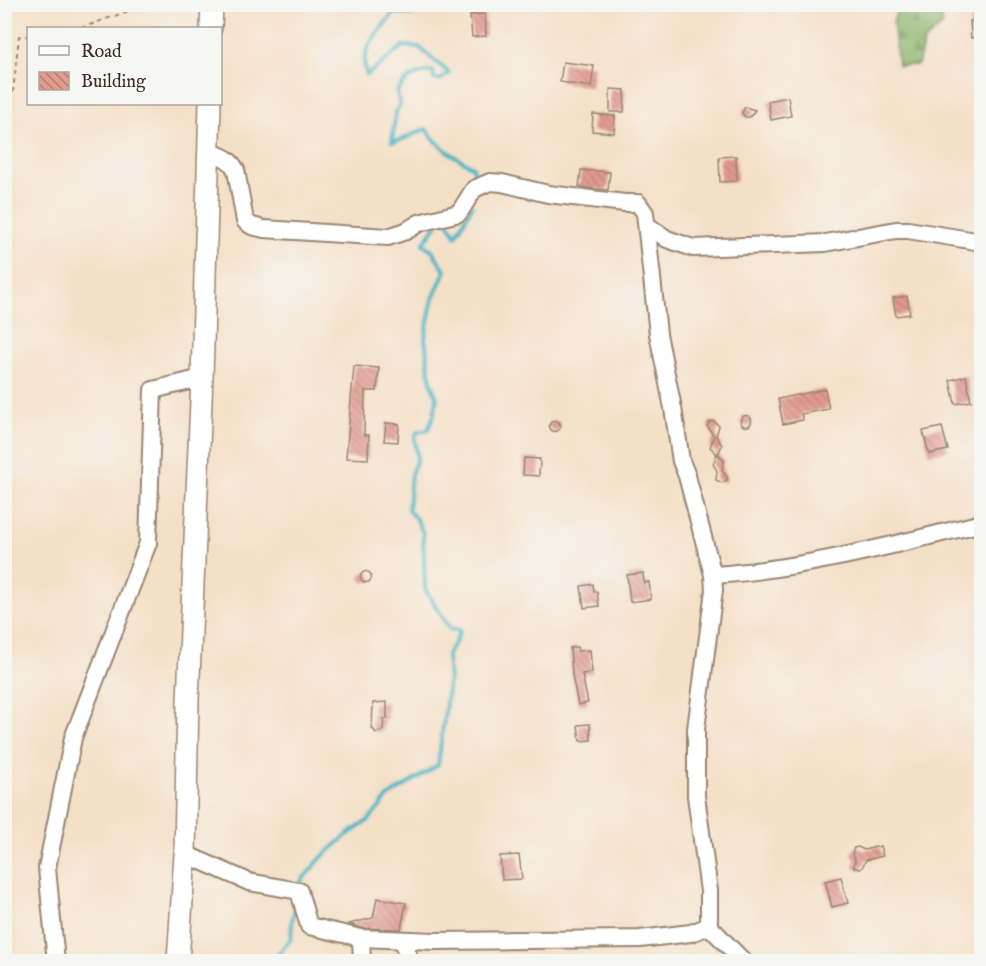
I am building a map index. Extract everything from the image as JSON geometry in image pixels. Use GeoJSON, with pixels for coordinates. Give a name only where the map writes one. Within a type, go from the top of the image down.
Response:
{"type":"FeatureCollection","features":[{"type":"Feature","properties":{"kind":"main road"},"geometry":{"type":"LineString","coordinates":[[211,27],[212,4]]}},
{"type":"Feature","properties":{"kind":"main road"},"geometry":{"type":"LineString","coordinates":[[177,962],[185,854],[188,700],[202,378],[210,105]]}},
{"type":"Feature","properties":{"kind":"street"},"geometry":{"type":"LineString","coordinates":[[209,151],[233,163],[245,220],[252,226],[264,229],[388,237],[419,223],[459,213],[474,189],[490,182],[548,194],[638,203],[645,213],[658,334],[681,461],[713,575],[714,591],[696,729],[696,796],[709,891],[710,926],[744,961]]}},
{"type":"Feature","properties":{"kind":"street"},"geometry":{"type":"LineString","coordinates":[[648,226],[667,239],[693,248],[825,243],[896,230],[981,242]]}},
{"type":"Feature","properties":{"kind":"street"},"geometry":{"type":"LineString","coordinates":[[56,962],[47,868],[73,738],[148,543],[153,390],[202,378]]}},
{"type":"Feature","properties":{"kind":"street"},"geometry":{"type":"LineString","coordinates":[[713,575],[754,572],[828,559],[981,523]]}},
{"type":"Feature","properties":{"kind":"street"},"geometry":{"type":"LineString","coordinates":[[185,854],[249,882],[299,891],[309,926],[361,938],[402,941],[640,939],[691,933],[710,926]]}},
{"type":"Feature","properties":{"kind":"street"},"geometry":{"type":"LineString","coordinates":[[361,938],[362,962]]}},
{"type":"Feature","properties":{"kind":"street"},"geometry":{"type":"LineString","coordinates":[[402,941],[411,962]]}},
{"type":"Feature","properties":{"kind":"path"},"geometry":{"type":"LineString","coordinates":[[84,27],[148,4]]}},
{"type":"Feature","properties":{"kind":"path"},"geometry":{"type":"LineString","coordinates":[[4,95],[13,92],[19,36],[27,36]]}},
{"type":"Feature","properties":{"kind":"green space"},"geometry":{"type":"Polygon","coordinates":[[[898,5],[942,5],[939,6],[943,25],[924,41],[918,65],[898,66],[893,23],[898,5]]]}},
{"type":"Feature","properties":{"kind":"building"},"geometry":{"type":"Polygon","coordinates":[[[485,14],[486,36],[472,37],[470,15],[485,14]]]}},
{"type":"Feature","properties":{"kind":"building"},"geometry":{"type":"Polygon","coordinates":[[[980,20],[981,37],[971,38],[970,21],[980,20]]]}},
{"type":"Feature","properties":{"kind":"building"},"geometry":{"type":"Polygon","coordinates":[[[563,62],[594,66],[591,87],[560,82],[563,62]]]}},
{"type":"Feature","properties":{"kind":"building"},"geometry":{"type":"Polygon","coordinates":[[[610,89],[625,90],[624,112],[610,112],[610,89]]]}},
{"type":"Feature","properties":{"kind":"building"},"geometry":{"type":"Polygon","coordinates":[[[788,97],[791,116],[771,120],[768,101],[788,97]]]}},
{"type":"Feature","properties":{"kind":"building"},"geometry":{"type":"Polygon","coordinates":[[[745,107],[755,110],[750,117],[745,117],[742,113],[745,107]]]}},
{"type":"Feature","properties":{"kind":"building"},"geometry":{"type":"Polygon","coordinates":[[[593,114],[615,116],[614,133],[592,131],[593,114]]]}},
{"type":"Feature","properties":{"kind":"building"},"geometry":{"type":"Polygon","coordinates":[[[736,156],[737,181],[720,182],[719,157],[736,156]]]}},
{"type":"Feature","properties":{"kind":"building"},"geometry":{"type":"Polygon","coordinates":[[[581,170],[610,172],[608,190],[579,187],[581,170]]]}},
{"type":"Feature","properties":{"kind":"building"},"geometry":{"type":"Polygon","coordinates":[[[907,296],[910,314],[896,316],[893,298],[907,296]]]}},
{"type":"Feature","properties":{"kind":"building"},"geometry":{"type":"Polygon","coordinates":[[[354,366],[379,368],[377,391],[365,391],[364,435],[369,435],[368,459],[346,458],[354,366]]]}},
{"type":"Feature","properties":{"kind":"building"},"geometry":{"type":"Polygon","coordinates":[[[966,376],[971,401],[955,404],[950,380],[966,376]]]}},
{"type":"Feature","properties":{"kind":"building"},"geometry":{"type":"Polygon","coordinates":[[[825,389],[829,409],[801,414],[803,420],[783,424],[778,399],[825,389]]]}},
{"type":"Feature","properties":{"kind":"building"},"geometry":{"type":"Polygon","coordinates":[[[746,415],[752,421],[746,427],[740,421],[746,415]]]}},
{"type":"Feature","properties":{"kind":"building"},"geometry":{"type":"Polygon","coordinates":[[[555,420],[561,426],[555,432],[549,426],[555,420]]]}},
{"type":"Feature","properties":{"kind":"building"},"geometry":{"type":"Polygon","coordinates":[[[714,421],[719,426],[716,436],[722,445],[718,454],[724,461],[722,470],[727,477],[727,480],[722,483],[716,480],[717,471],[713,464],[717,454],[710,447],[714,436],[707,426],[714,421]]]}},
{"type":"Feature","properties":{"kind":"building"},"geometry":{"type":"Polygon","coordinates":[[[386,423],[399,424],[398,442],[384,441],[386,423]]]}},
{"type":"Feature","properties":{"kind":"building"},"geometry":{"type":"Polygon","coordinates":[[[942,427],[948,450],[929,454],[923,431],[942,427]]]}},
{"type":"Feature","properties":{"kind":"building"},"geometry":{"type":"Polygon","coordinates":[[[524,458],[540,459],[539,476],[523,475],[524,458]]]}},
{"type":"Feature","properties":{"kind":"building"},"geometry":{"type":"Polygon","coordinates":[[[366,571],[372,577],[366,583],[360,577],[366,571]]]}},
{"type":"Feature","properties":{"kind":"building"},"geometry":{"type":"Polygon","coordinates":[[[643,573],[644,583],[649,582],[651,599],[630,602],[627,575],[643,573]]]}},
{"type":"Feature","properties":{"kind":"building"},"geometry":{"type":"Polygon","coordinates":[[[593,584],[599,606],[584,608],[581,586],[593,584]]]}},
{"type":"Feature","properties":{"kind":"building"},"geometry":{"type":"Polygon","coordinates":[[[577,647],[578,651],[590,650],[592,673],[582,674],[588,703],[578,705],[570,648],[577,647]]]}},
{"type":"Feature","properties":{"kind":"building"},"geometry":{"type":"Polygon","coordinates":[[[387,702],[387,719],[384,719],[383,730],[376,733],[372,728],[373,703],[387,702]]]}},
{"type":"Feature","properties":{"kind":"building"},"geometry":{"type":"Polygon","coordinates":[[[590,724],[591,740],[580,741],[578,725],[590,724]]]}},
{"type":"Feature","properties":{"kind":"building"},"geometry":{"type":"Polygon","coordinates":[[[880,846],[883,856],[866,860],[861,869],[854,868],[855,859],[852,853],[854,848],[864,850],[880,846]]]}},
{"type":"Feature","properties":{"kind":"building"},"geometry":{"type":"Polygon","coordinates":[[[519,855],[522,879],[502,880],[500,856],[519,855]]]}},
{"type":"Feature","properties":{"kind":"building"},"geometry":{"type":"Polygon","coordinates":[[[841,877],[848,903],[832,907],[825,881],[841,877]]]}},
{"type":"Feature","properties":{"kind":"building"},"geometry":{"type":"Polygon","coordinates":[[[377,898],[406,903],[401,929],[362,928],[349,924],[373,918],[377,898]]]}},
{"type":"Feature","properties":{"kind":"waterway"},"geometry":{"type":"LineString","coordinates":[[416,4],[412,14],[393,13],[371,42],[364,66],[367,75],[403,46],[419,47],[449,73],[440,80],[434,79],[433,71],[421,73],[408,79],[401,87],[397,92],[400,106],[396,111],[392,142],[426,129],[453,155],[473,167],[477,182]]}},
{"type":"Feature","properties":{"kind":"waterway"},"geometry":{"type":"LineString","coordinates":[[446,222],[456,236],[472,206]]}},
{"type":"Feature","properties":{"kind":"waterway"},"geometry":{"type":"LineString","coordinates":[[300,888],[301,881],[323,856],[369,820],[389,796],[438,765],[449,679],[447,654],[460,630],[450,629],[425,589],[423,533],[417,520],[408,510],[411,474],[417,459],[415,438],[417,432],[428,430],[437,399],[430,378],[425,338],[432,301],[445,271],[432,250],[423,244],[436,226]]}},
{"type":"Feature","properties":{"kind":"waterway"},"geometry":{"type":"LineString","coordinates":[[271,962],[291,939],[296,904]]}}]}
